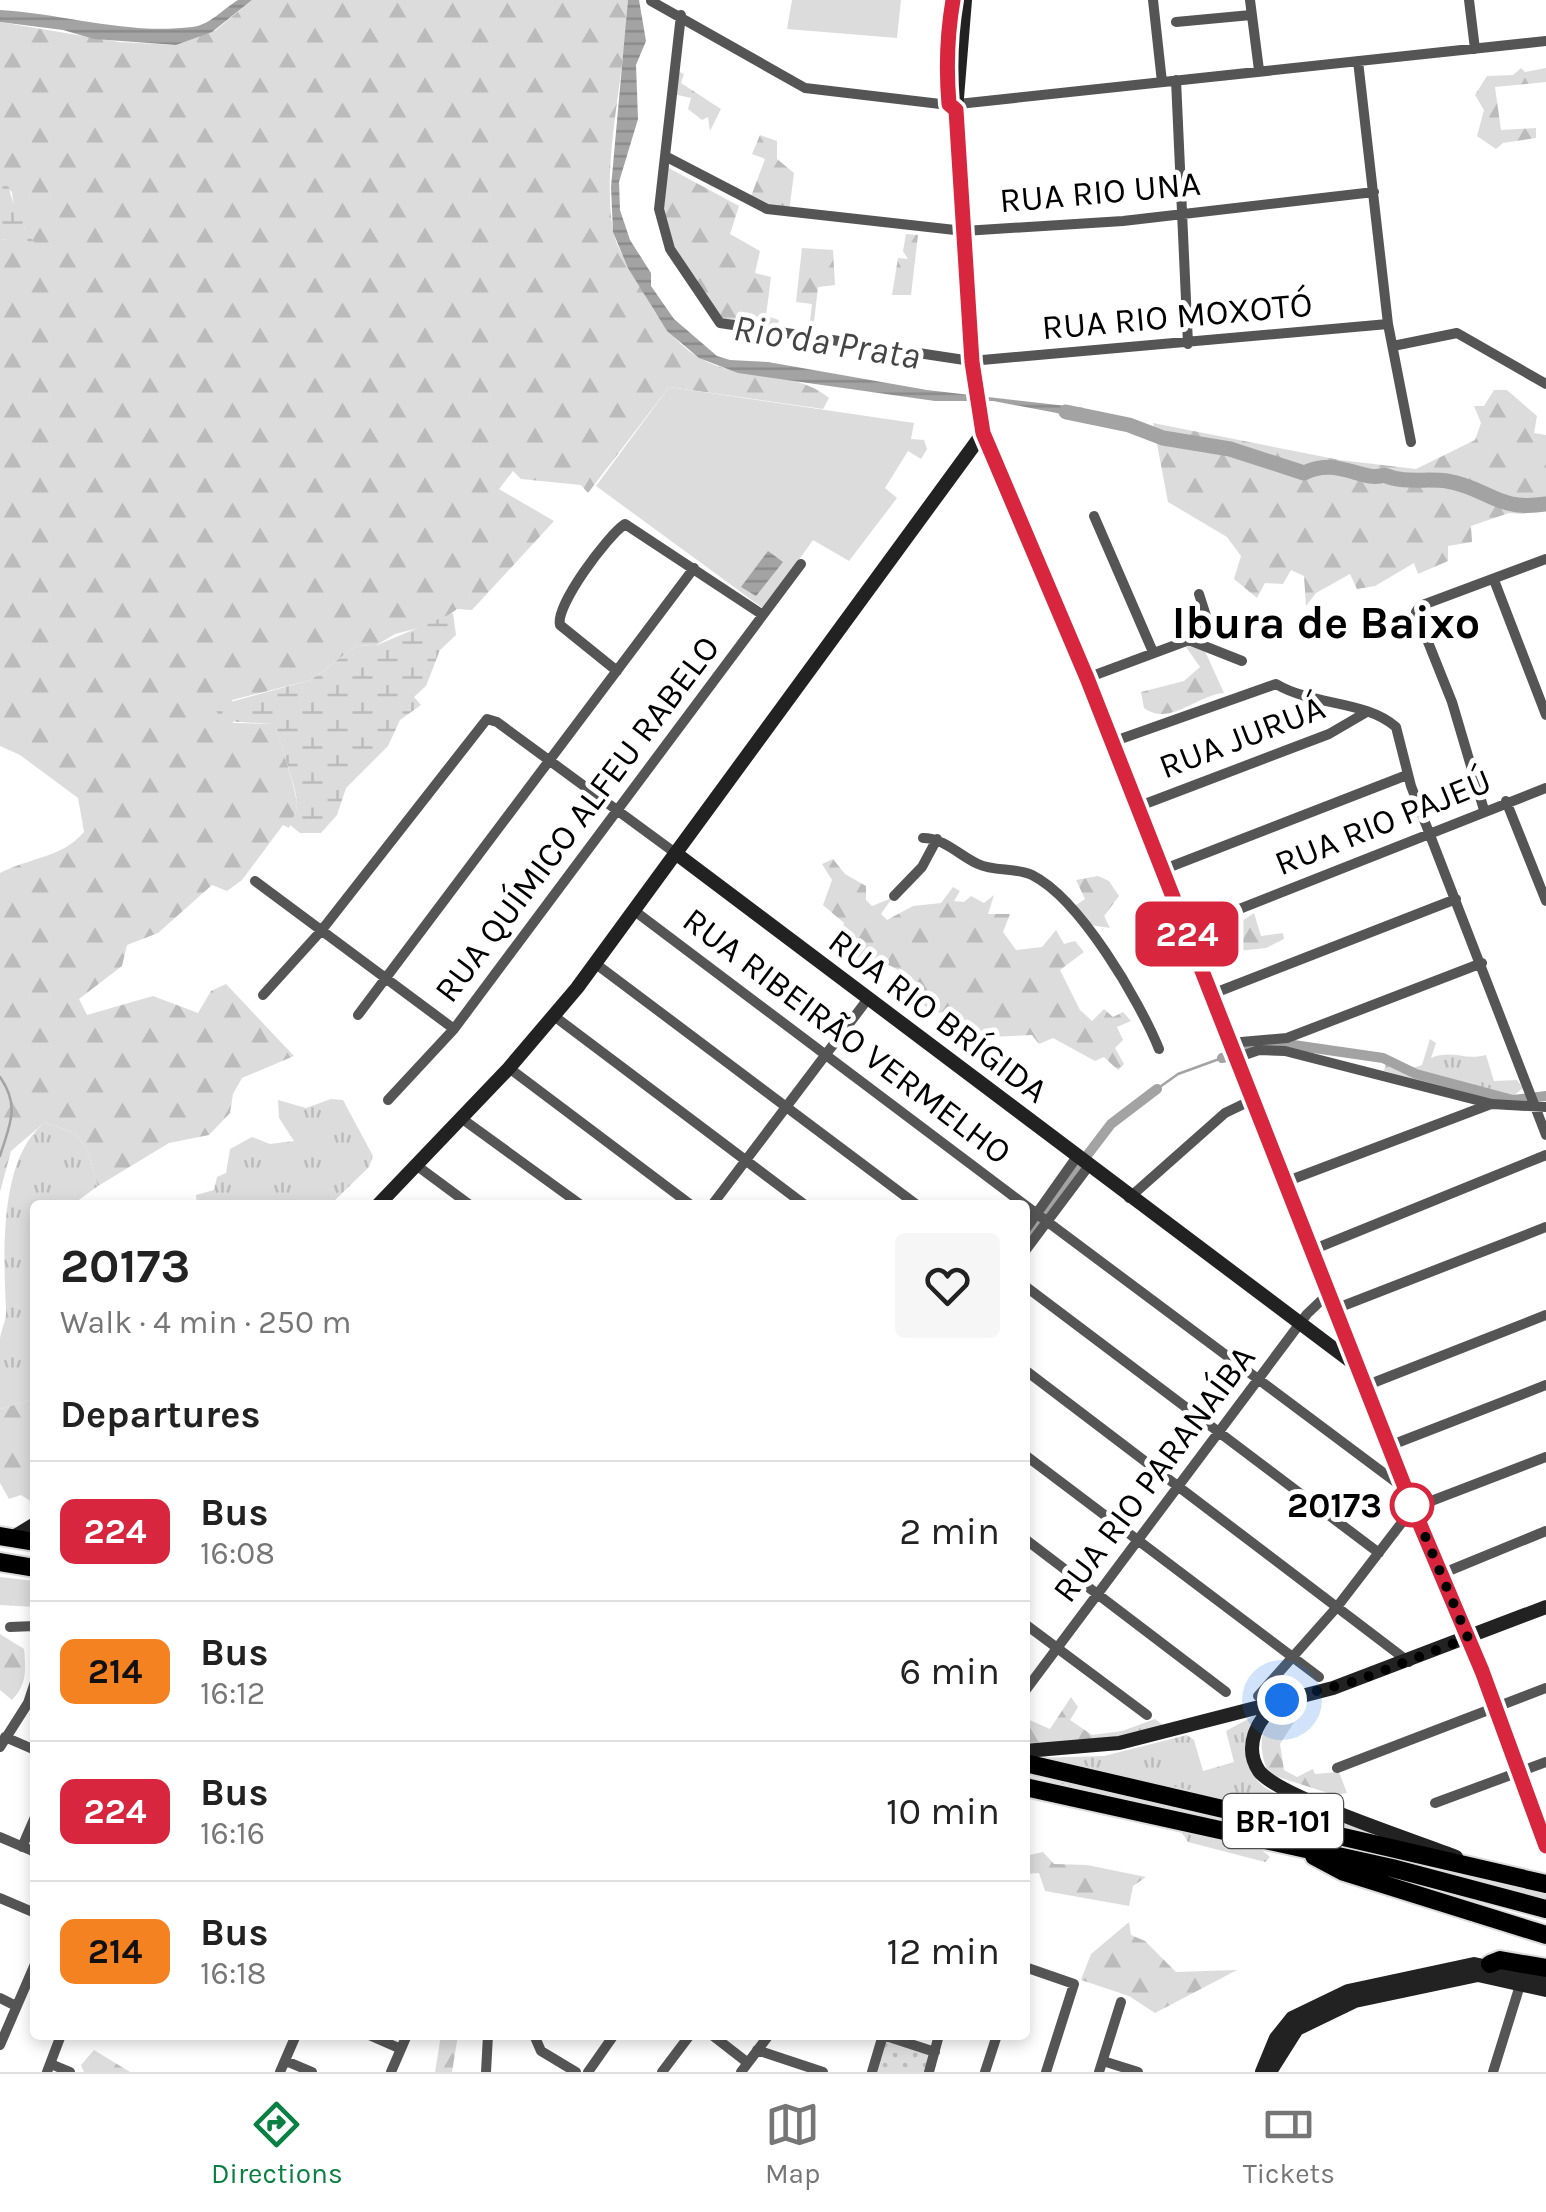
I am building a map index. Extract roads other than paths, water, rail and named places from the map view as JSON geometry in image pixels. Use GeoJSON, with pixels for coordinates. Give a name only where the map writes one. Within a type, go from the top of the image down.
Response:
{"type":"FeatureCollection","features":[{"type":"Feature","properties":{"kind":"highway"},"geometry":{"type":"LineString","coordinates":[[0,1562],[30,1567]]}},
{"type":"Feature","properties":{"kind":"highway","name":"BR-101"},"geometry":{"type":"LineString","coordinates":[[1030,1764],[1543,1883]]}},
{"type":"Feature","properties":{"kind":"highway","name":"BR-101"},"geometry":{"type":"LineString","coordinates":[[1030,1789],[1542,1908]]}},
{"type":"Feature","properties":{"kind":"highway"},"geometry":{"type":"LineString","coordinates":[[1305,1850],[1344,1872],[1546,1935]]}},
{"type":"Feature","properties":{"kind":"highway"},"geometry":{"type":"LineString","coordinates":[[1490,1964],[1500,1960],[1546,1968]]}},
{"type":"Feature","properties":{"kind":"main road"},"geometry":{"type":"LineString","coordinates":[[953,0],[947,44],[955,106],[975,396],[983,433],[1087,678],[1544,1836]]}},
{"type":"Feature","properties":{"kind":"main road"},"geometry":{"type":"LineString","coordinates":[[955,106],[965,0]]}},
{"type":"Feature","properties":{"kind":"main road"},"geometry":{"type":"LineString","coordinates":[[383,1200],[509,1068],[596,964],[983,433]]}},
{"type":"Feature","properties":{"kind":"main road","name":"RUA RIO BRÍGIDA"},"geometry":{"type":"LineString","coordinates":[[678,855],[1082,1163],[1357,1366]]}},
{"type":"Feature","properties":{"kind":"main road"},"geometry":{"type":"LineString","coordinates":[[6,1537],[30,1526]]}},
{"type":"Feature","properties":{"kind":"main road"},"geometry":{"type":"LineString","coordinates":[[1030,1751],[1120,1743],[1282,1700],[1409,1662],[1546,1608]]}},
{"type":"Feature","properties":{"kind":"main road"},"geometry":{"type":"LineString","coordinates":[[1282,1700],[1255,1730],[1254,1754],[1264,1775],[1297,1795],[1479,1866]]}},
{"type":"Feature","properties":{"kind":"main road"},"geometry":{"type":"LineString","coordinates":[[1262,2072],[1280,2031],[1312,2005],[1407,1976],[1490,1964],[1546,1979]]}},
{"type":"Feature","properties":{"kind":"main road"},"geometry":{"type":"LineString","coordinates":[[1272,2072],[1292,2034],[1336,2007],[1464,1976],[1521,1982],[1546,1990]]}},
{"type":"Feature","properties":{"kind":"street"},"geometry":{"type":"LineString","coordinates":[[1152,0],[1162,82]]}},
{"type":"Feature","properties":{"kind":"street"},"geometry":{"type":"LineString","coordinates":[[1250,0],[1258,70]]}},
{"type":"Feature","properties":{"kind":"street"},"geometry":{"type":"LineString","coordinates":[[1469,0],[1475,50]]}},
{"type":"Feature","properties":{"kind":"street"},"geometry":{"type":"LineString","coordinates":[[652,1],[805,88],[955,106],[1546,41]]}},
{"type":"Feature","properties":{"kind":"street","name":"RUA RIO MOXOTÓ"},"geometry":{"type":"LineString","coordinates":[[681,15],[658,196],[663,234],[720,323],[972,362],[1388,324]]}},
{"type":"Feature","properties":{"kind":"street"},"geometry":{"type":"LineString","coordinates":[[1176,22],[1251,15]]}},
{"type":"Feature","properties":{"kind":"street"},"geometry":{"type":"LineString","coordinates":[[1358,61],[1388,324],[1411,442]]}},
{"type":"Feature","properties":{"kind":"street"},"geometry":{"type":"LineString","coordinates":[[1176,80],[1188,344]]}},
{"type":"Feature","properties":{"kind":"street","name":"RUA RIO UNA"},"geometry":{"type":"LineString","coordinates":[[664,156],[778,212],[964,230],[1182,215],[1374,192]]}},
{"type":"Feature","properties":{"kind":"street"},"geometry":{"type":"LineString","coordinates":[[1393,346],[1457,333],[1546,384]]}},
{"type":"Feature","properties":{"kind":"street"},"geometry":{"type":"LineString","coordinates":[[1094,516],[1152,652]]}},
{"type":"Feature","properties":{"kind":"street"},"geometry":{"type":"LineString","coordinates":[[617,672],[560,625],[562,606],[625,524],[763,616]]}},
{"type":"Feature","properties":{"kind":"street"},"geometry":{"type":"LineString","coordinates":[[1484,810],[1452,702],[1417,608],[1546,559]]}},
{"type":"Feature","properties":{"kind":"street","name":"RUA QUÍMICO ALFEU RABELO"},"geometry":{"type":"LineString","coordinates":[[388,1100],[454,1029],[801,564]]}},
{"type":"Feature","properties":{"kind":"street"},"geometry":{"type":"LineString","coordinates":[[358,1015],[552,762],[694,568]]}},
{"type":"Feature","properties":{"kind":"street"},"geometry":{"type":"LineString","coordinates":[[1494,580],[1546,715]]}},
{"type":"Feature","properties":{"kind":"street"},"geometry":{"type":"LineString","coordinates":[[1189,640],[1192,630],[1206,620],[1200,594]]}},
{"type":"Feature","properties":{"kind":"street"},"geometry":{"type":"LineString","coordinates":[[1087,678],[1189,640],[1242,660]]}},
{"type":"Feature","properties":{"kind":"street"},"geometry":{"type":"LineString","coordinates":[[1112,742],[1276,684],[1291,694],[1378,714],[1396,727],[1407,775],[1546,1135]]}},
{"type":"Feature","properties":{"kind":"street","name":"RUA JURUÁ"},"geometry":{"type":"LineString","coordinates":[[1137,807],[1329,734],[1365,713]]}},
{"type":"Feature","properties":{"kind":"street","name":"RUA RIO BRÍGIDA"},"geometry":{"type":"LineString","coordinates":[[322,931],[483,722],[494,720],[678,855]]}},
{"type":"Feature","properties":{"kind":"street"},"geometry":{"type":"LineString","coordinates":[[1162,870],[1407,775]]}},
{"type":"Feature","properties":{"kind":"street","name":"RUA RIO PAJEÚ"},"geometry":{"type":"LineString","coordinates":[[1186,930],[1431,837],[1484,810],[1546,788]]}},
{"type":"Feature","properties":{"kind":"street"},"geometry":{"type":"LineString","coordinates":[[1506,802],[1546,901]]}},
{"type":"Feature","properties":{"kind":"street"},"geometry":{"type":"LineString","coordinates":[[923,838],[936,839],[982,866],[1024,872],[1049,888],[1132,992],[1159,1049]]}},
{"type":"Feature","properties":{"kind":"street"},"geometry":{"type":"LineString","coordinates":[[894,896],[922,868],[936,839]]}},
{"type":"Feature","properties":{"kind":"street"},"geometry":{"type":"LineString","coordinates":[[255,881],[454,1029]]}},
{"type":"Feature","properties":{"kind":"street"},"geometry":{"type":"LineString","coordinates":[[1212,994],[1456,899]]}},
{"type":"Feature","properties":{"kind":"street","name":"RUA RIBEIRÃO VERMELHO"},"geometry":{"type":"LineString","coordinates":[[636,912],[1018,1200]]}},
{"type":"Feature","properties":{"kind":"street"},"geometry":{"type":"LineString","coordinates":[[263,996],[322,931]]}},
{"type":"Feature","properties":{"kind":"street"},"geometry":{"type":"LineString","coordinates":[[1233,1050],[1286,1038],[1482,963]]}},
{"type":"Feature","properties":{"kind":"street"},"geometry":{"type":"LineString","coordinates":[[596,964],[910,1200]]}},
{"type":"Feature","properties":{"kind":"street"},"geometry":{"type":"LineString","coordinates":[[716,1200],[866,1000]]}},
{"type":"Feature","properties":{"kind":"street"},"geometry":{"type":"LineString","coordinates":[[554,1016],[798,1200]]}},
{"type":"Feature","properties":{"kind":"street"},"geometry":{"type":"LineString","coordinates":[[1233,1050],[1285,1051],[1492,1104]]}},
{"type":"Feature","properties":{"kind":"street"},"geometry":{"type":"LineString","coordinates":[[509,1068],[685,1200]]}},
{"type":"Feature","properties":{"kind":"street"},"geometry":{"type":"LineString","coordinates":[[1129,1198],[1225,1113],[1252,1100]]}},
{"type":"Feature","properties":{"kind":"street"},"geometry":{"type":"LineString","coordinates":[[1285,1182],[1492,1104],[1531,1100],[1546,1107]]}},
{"type":"Feature","properties":{"kind":"street"},"geometry":{"type":"LineString","coordinates":[[462,1118],[574,1200]]}},
{"type":"Feature","properties":{"kind":"street"},"geometry":{"type":"LineString","coordinates":[[1312,1250],[1546,1155]]}},
{"type":"Feature","properties":{"kind":"street"},"geometry":{"type":"LineString","coordinates":[[1030,1241],[1082,1163]]}},
{"type":"Feature","properties":{"kind":"street"},"geometry":{"type":"LineString","coordinates":[[416,1166],[463,1200]]}},
{"type":"Feature","properties":{"kind":"street","name":"RUA RIBEIRÃO VERMELHO"},"geometry":{"type":"LineString","coordinates":[[1030,1209],[1406,1490]]}},
{"type":"Feature","properties":{"kind":"street"},"geometry":{"type":"LineString","coordinates":[[1030,1226],[1042,1218]]}},
{"type":"Feature","properties":{"kind":"street"},"geometry":{"type":"LineString","coordinates":[[1335,1310],[1546,1227]]}},
{"type":"Feature","properties":{"kind":"street"},"geometry":{"type":"LineString","coordinates":[[1030,1290],[1379,1553]]}},
{"type":"Feature","properties":{"kind":"street","name":"RUA RIO PARANAÍBA"},"geometry":{"type":"LineString","coordinates":[[1030,1684],[1298,1325],[1329,1293]]}},
{"type":"Feature","properties":{"kind":"street"},"geometry":{"type":"LineString","coordinates":[[1365,1386],[1546,1315]]}},
{"type":"Feature","properties":{"kind":"street"},"geometry":{"type":"LineString","coordinates":[[1030,1374],[1409,1662]]}},
{"type":"Feature","properties":{"kind":"street"},"geometry":{"type":"LineString","coordinates":[[1389,1446],[1546,1384]]}},
{"type":"Feature","properties":{"kind":"street"},"geometry":{"type":"LineString","coordinates":[[1258,1696],[1338,1607],[1413,1508],[1546,1457]]}},
{"type":"Feature","properties":{"kind":"street"},"geometry":{"type":"LineString","coordinates":[[1030,1458],[1319,1676]]}},
{"type":"Feature","properties":{"kind":"street"},"geometry":{"type":"LineString","coordinates":[[1441,1574],[1546,1531]]}},
{"type":"Feature","properties":{"kind":"street"},"geometry":{"type":"LineString","coordinates":[[1030,1543],[1226,1692]]}},
{"type":"Feature","properties":{"kind":"street"},"geometry":{"type":"LineString","coordinates":[[10,1627],[30,1626]]}},
{"type":"Feature","properties":{"kind":"street"},"geometry":{"type":"LineString","coordinates":[[1030,1628],[1148,1715]]}},
{"type":"Feature","properties":{"kind":"street"},"geometry":{"type":"LineString","coordinates":[[1337,1768],[1546,1688]]}},
{"type":"Feature","properties":{"kind":"street"},"geometry":{"type":"LineString","coordinates":[[30,1697],[2,1742],[30,1749]]}},
{"type":"Feature","properties":{"kind":"street"},"geometry":{"type":"LineString","coordinates":[[1435,1803],[1546,1762]]}},
{"type":"Feature","properties":{"kind":"street"},"geometry":{"type":"LineString","coordinates":[[22,1847],[30,1829]]}},
{"type":"Feature","properties":{"kind":"street"},"geometry":{"type":"LineString","coordinates":[[0,1837],[30,1850]]}},
{"type":"Feature","properties":{"kind":"street"},"geometry":{"type":"LineString","coordinates":[[0,1898],[30,1911]]}},
{"type":"Feature","properties":{"kind":"street"},"geometry":{"type":"LineString","coordinates":[[1030,1969],[1074,1984],[1046,2072]]}},
{"type":"Feature","properties":{"kind":"street"},"geometry":{"type":"LineString","coordinates":[[0,2044],[30,1975]]}},
{"type":"Feature","properties":{"kind":"street"},"geometry":{"type":"LineString","coordinates":[[1492,2072],[1521,1982]]}},
{"type":"Feature","properties":{"kind":"street"},"geometry":{"type":"LineString","coordinates":[[0,1998],[16,2006]]}},
{"type":"Feature","properties":{"kind":"street"},"geometry":{"type":"LineString","coordinates":[[1121,2002],[1101,2066],[1138,2072]]}},
{"type":"Feature","properties":{"kind":"street"},"geometry":{"type":"LineString","coordinates":[[59,2040],[49,2068],[70,2072]]}},
{"type":"Feature","properties":{"kind":"street"},"geometry":{"type":"LineString","coordinates":[[294,2040],[283,2066],[312,2072]]}},
{"type":"Feature","properties":{"kind":"street"},"geometry":{"type":"LineString","coordinates":[[381,2040],[401,2048]]}},
{"type":"Feature","properties":{"kind":"street"},"geometry":{"type":"LineString","coordinates":[[391,2072],[405,2040]]}},
{"type":"Feature","properties":{"kind":"street"},"geometry":{"type":"LineString","coordinates":[[486,2072],[488,2040]]}},
{"type":"Feature","properties":{"kind":"street"},"geometry":{"type":"LineString","coordinates":[[535,2040],[541,2051],[576,2072]]}},
{"type":"Feature","properties":{"kind":"street"},"geometry":{"type":"LineString","coordinates":[[588,2072],[610,2040]]}},
{"type":"Feature","properties":{"kind":"street"},"geometry":{"type":"LineString","coordinates":[[662,2072],[686,2040]]}},
{"type":"Feature","properties":{"kind":"street"},"geometry":{"type":"LineString","coordinates":[[717,2040],[744,2068],[764,2040]]}},
{"type":"Feature","properties":{"kind":"street"},"geometry":{"type":"LineString","coordinates":[[872,2072],[882,2040]]}},
{"type":"Feature","properties":{"kind":"street"},"geometry":{"type":"LineString","coordinates":[[898,2040],[934,2052]]}},
{"type":"Feature","properties":{"kind":"street"},"geometry":{"type":"LineString","coordinates":[[929,2072],[938,2040]]}},
{"type":"Feature","properties":{"kind":"street"},"geometry":{"type":"LineString","coordinates":[[985,2072],[995,2040]]}},
{"type":"Feature","properties":{"kind":"street"},"geometry":{"type":"LineString","coordinates":[[757,2050],[823,2072]]}},
{"type":"Feature","properties":{"kind":"waterway","name":"Rio da Prata"},"geometry":{"type":"LineString","coordinates":[[1066,412],[1129,425],[1163,438],[1230,449],[1304,473],[1328,467],[1367,476],[1447,481],[1516,505],[1546,504]]}},
{"type":"Feature","properties":{"kind":"waterway","name":"Rio da Prata"},"geometry":{"type":"LineString","coordinates":[[1242,1051],[1266,1041],[1383,1058],[1416,1074],[1513,1100],[1546,1096]]}},
{"type":"Feature","properties":{"kind":"waterway","name":"Rio da Prata"},"geometry":{"type":"LineString","coordinates":[[1222,1058],[1227,1057]]}},
{"type":"Feature","properties":{"kind":"waterway","name":"Rio da Prata"},"geometry":{"type":"LineString","coordinates":[[1157,1089],[1178,1074],[1222,1058]]}},
{"type":"Feature","properties":{"kind":"waterway"},"geometry":{"type":"LineString","coordinates":[[0,1077],[12,1107],[0,1156]]}},
{"type":"Feature","properties":{"kind":"waterway","name":"Rio da Prata"},"geometry":{"type":"LineString","coordinates":[[1030,1230],[1111,1124],[1157,1089]]}},
{"type":"Feature","properties":{"kind":"place","name":"20173"},"geometry":{"type":"Point","coordinates":[1412,1505]}},
{"type":"Feature","properties":{"kind":"district","name":"Ibura de Baixo"},"geometry":{"type":"Point","coordinates":[1326,623]}}]}
